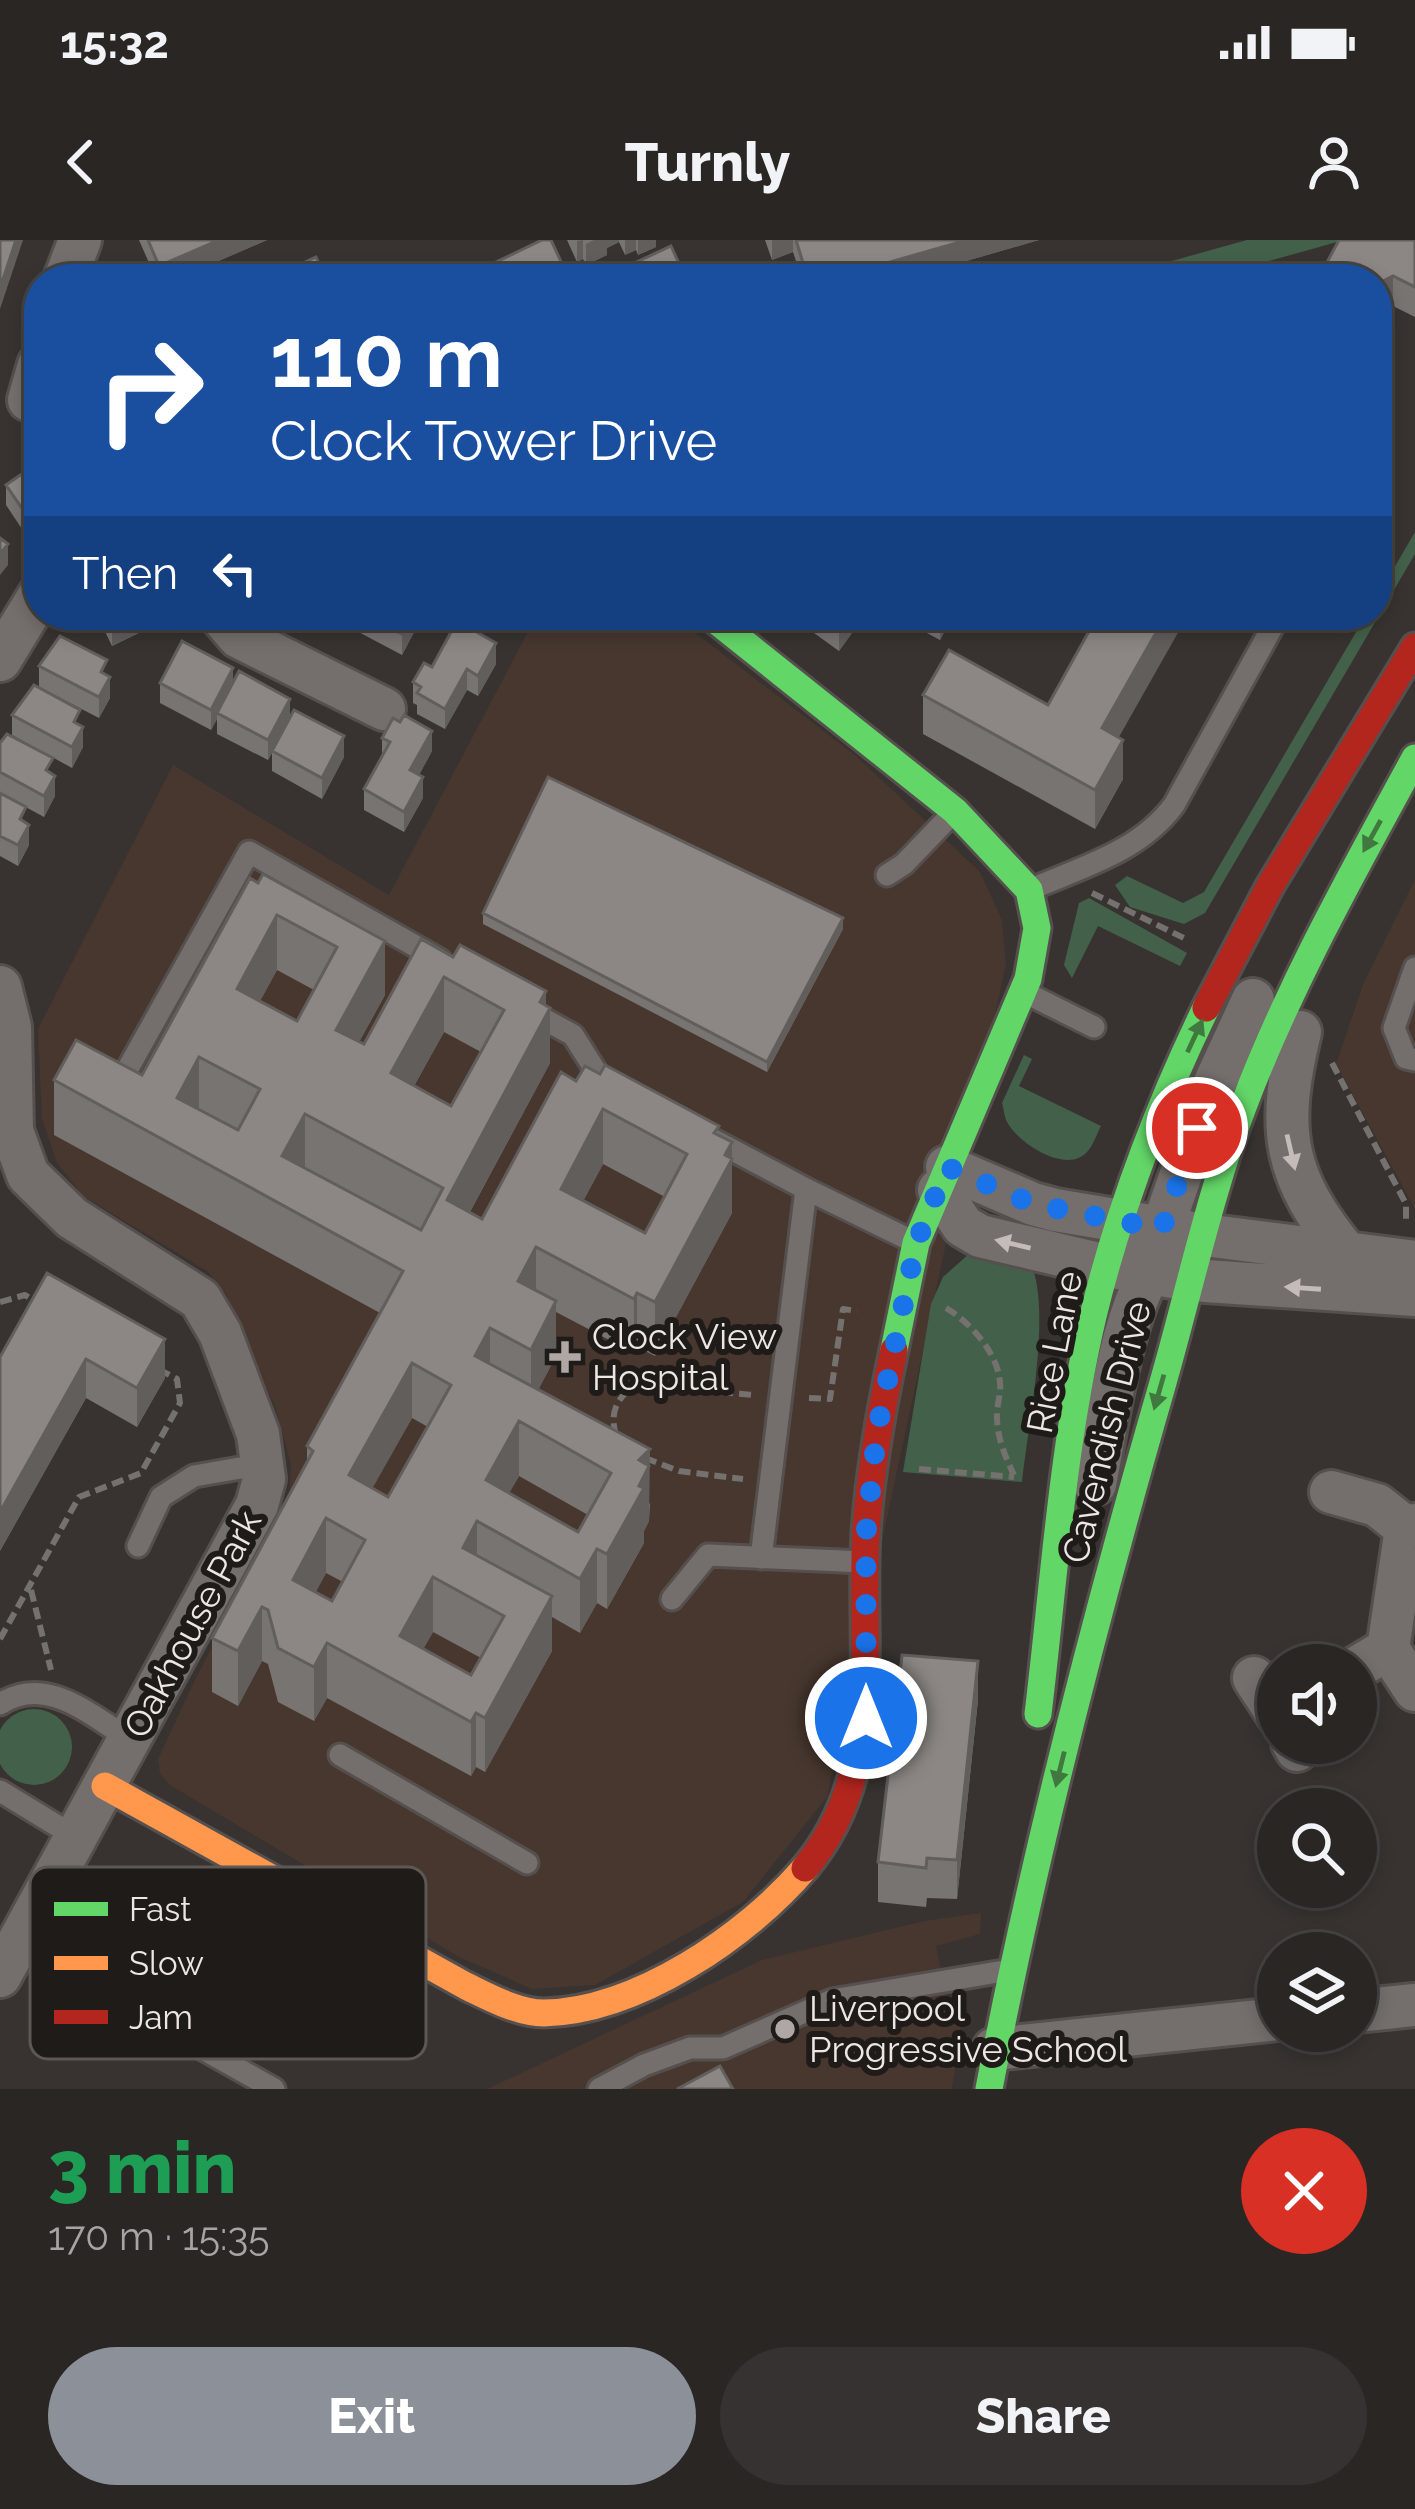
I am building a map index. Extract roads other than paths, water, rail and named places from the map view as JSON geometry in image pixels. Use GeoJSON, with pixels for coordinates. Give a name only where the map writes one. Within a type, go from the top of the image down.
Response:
{"type":"FeatureCollection","features":[{"type":"Feature","properties":{"kind":"main road"},"geometry":{"type":"LineString","coordinates":[[426,1962],[500,2002],[542,2012],[588,2006],[660,1980],[724,1942],[776,1902],[822,1848],[852,1786],[866,1718],[866,1562],[874,1466],[900,1317],[916,1244],[1022,991],[1037,928],[1029,890],[955,811],[729,630]]}},
{"type":"Feature","properties":{"kind":"main road","name":"Rice Lane"},"geometry":{"type":"LineString","coordinates":[[1020,1927],[1031,1765],[1077,1397],[1128,1269],[1119,1222],[1145,1144],[1289,849],[1415,647]]}},
{"type":"Feature","properties":{"kind":"main road"},"geometry":{"type":"LineString","coordinates":[[1329,915],[1415,758]]}},
{"type":"Feature","properties":{"kind":"main road","name":"Rice Lane"},"geometry":{"type":"LineString","coordinates":[[992,2069],[1020,1927],[1118,1539],[1191,1280],[1183,1232]]}},
{"type":"Feature","properties":{"kind":"main road"},"geometry":{"type":"LineString","coordinates":[[105,1786],[253,1867]]}},
{"type":"Feature","properties":{"kind":"street"},"geometry":{"type":"LineString","coordinates":[[0,660],[24,621]]}},
{"type":"Feature","properties":{"kind":"street"},"geometry":{"type":"LineString","coordinates":[[233,630],[384,709]]}},
{"type":"Feature","properties":{"kind":"street"},"geometry":{"type":"LineString","coordinates":[[1329,915],[1288,1080],[1285,1110],[1297,1175],[1327,1230],[1348,1256]]}},
{"type":"Feature","properties":{"kind":"street"},"geometry":{"type":"LineString","coordinates":[[1183,1232],[1207,1102],[1262,981],[1329,915]]}},
{"type":"Feature","properties":{"kind":"street","name":"Oakhouse Park"},"geometry":{"type":"LineString","coordinates":[[0,987],[10,1027],[12,1131],[28,1175],[72,1218],[200,1299],[220,1333],[258,1434],[264,1479],[257,1505],[58,1867]]}},
{"type":"Feature","properties":{"kind":"street"},"geometry":{"type":"LineString","coordinates":[[943,1179],[1119,1222],[1348,1256],[1412,1273]]}},
{"type":"Feature","properties":{"kind":"street","name":"Cavendish Drive"},"geometry":{"type":"LineString","coordinates":[[943,1179],[963,1226],[980,1236],[1128,1269],[1191,1280],[1412,1273]]}},
{"type":"Feature","properties":{"kind":"street"},"geometry":{"type":"LineString","coordinates":[[1128,1269],[1139,1253],[1183,1232]]}},
{"type":"Feature","properties":{"kind":"street","name":"Cavendish Drive"},"geometry":{"type":"LineString","coordinates":[[1045,1658],[1089,1513],[1128,1329],[1128,1269]]}},
{"type":"Feature","properties":{"kind":"street"},"geometry":{"type":"LineString","coordinates":[[1330,1492],[1377,1505],[1411,1527],[1376,1644]]}},
{"type":"Feature","properties":{"kind":"street"},"geometry":{"type":"LineString","coordinates":[[1377,1662],[1415,1690]]}},
{"type":"Feature","properties":{"kind":"street"},"geometry":{"type":"LineString","coordinates":[[1254,1678],[1257,1683]]}},
{"type":"Feature","properties":{"kind":"street","name":"Oakhouse Park"},"geometry":{"type":"LineString","coordinates":[[9,1960],[30,1920]]}},
{"type":"Feature","properties":{"kind":"street"},"geometry":{"type":"LineString","coordinates":[[1377,2009],[1415,2005]]}},
{"type":"Feature","properties":{"kind":"street"},"geometry":{"type":"LineString","coordinates":[[992,2069],[1257,2023]]}},
{"type":"Feature","properties":{"kind":"lane"},"geometry":{"type":"LineString","coordinates":[[1029,890],[1136,844],[1156,830],[1272,630]]}},
{"type":"Feature","properties":{"kind":"lane"},"geometry":{"type":"LineString","coordinates":[[887,875],[904,864],[955,811]]}},
{"type":"Feature","properties":{"kind":"lane"},"geometry":{"type":"LineString","coordinates":[[117,1088],[249,852],[451,966]]}},
{"type":"Feature","properties":{"kind":"lane"},"geometry":{"type":"LineString","coordinates":[[1415,968],[1394,1028],[1406,1058],[1415,1060]]}},
{"type":"Feature","properties":{"kind":"lane"},"geometry":{"type":"LineString","coordinates":[[1022,991],[1094,1027]]}},
{"type":"Feature","properties":{"kind":"lane"},"geometry":{"type":"LineString","coordinates":[[512,1001],[573,1035],[602,1081],[643,1103]]}},
{"type":"Feature","properties":{"kind":"lane"},"geometry":{"type":"LineString","coordinates":[[684,1124],[916,1244]]}},
{"type":"Feature","properties":{"kind":"lane"},"geometry":{"type":"LineString","coordinates":[[761,1558],[806,1189]]}},
{"type":"Feature","properties":{"kind":"lane"},"geometry":{"type":"LineString","coordinates":[[138,1546],[161,1497],[194,1476],[263,1464]]}},
{"type":"Feature","properties":{"kind":"lane"},"geometry":{"type":"LineString","coordinates":[[672,1600],[708,1555],[866,1562]]}},
{"type":"Feature","properties":{"kind":"lane"},"geometry":{"type":"LineString","coordinates":[[0,1704],[39,1690],[58,1695],[130,1739]]}},
{"type":"Feature","properties":{"kind":"lane"},"geometry":{"type":"LineString","coordinates":[[340,1755],[527,1863]]}},
{"type":"Feature","properties":{"kind":"lane"},"geometry":{"type":"LineString","coordinates":[[0,1791],[74,1836]]}},
{"type":"Feature","properties":{"kind":"lane"},"geometry":{"type":"LineString","coordinates":[[599,2089],[644,2065],[690,2048],[723,2048],[832,2000],[1010,1970]]}},
{"type":"Feature","properties":{"kind":"lane"},"geometry":{"type":"LineString","coordinates":[[212,2059],[274,2089]]}},
{"type":"Feature","properties":{"kind":"place","name":"Clock View Hospital"},"geometry":{"type":"Point","coordinates":[565,1357]}},
{"type":"Feature","properties":{"kind":"place","name":"Liverpool Progressive School"},"geometry":{"type":"Point","coordinates":[785,2029]}}]}
